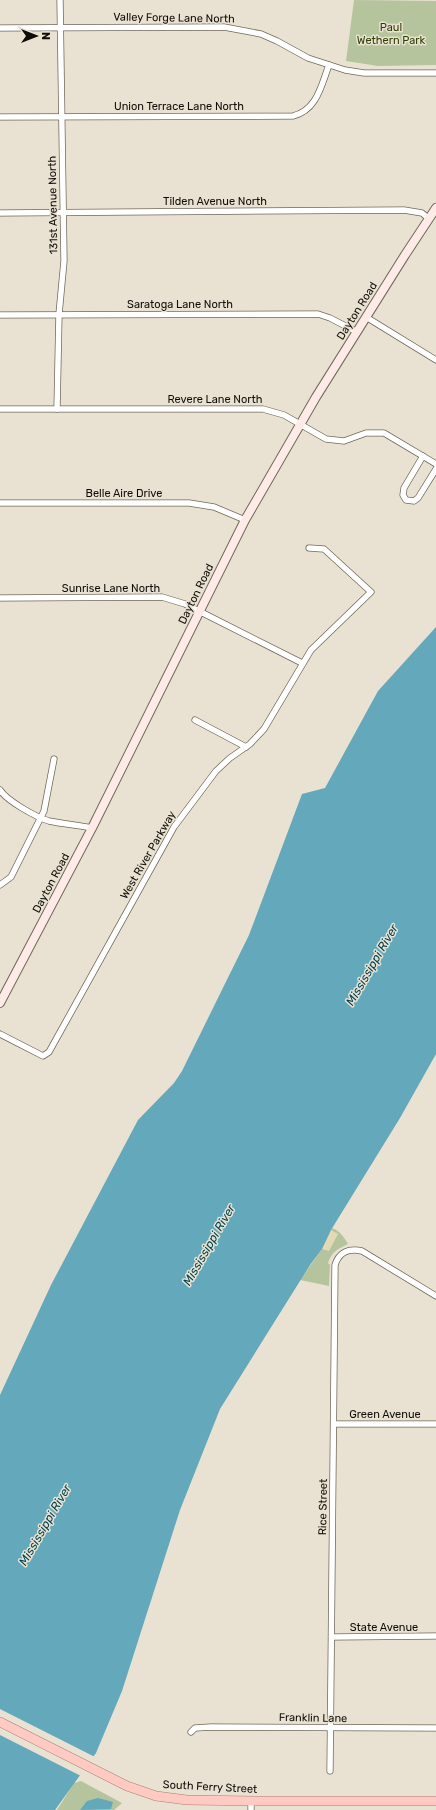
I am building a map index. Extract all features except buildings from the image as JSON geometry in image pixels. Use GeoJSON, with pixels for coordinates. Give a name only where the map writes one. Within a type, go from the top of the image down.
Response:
{"type":"FeatureCollection","features":[{"type":"Feature","properties":{"kind":"highway","name":"South Ferry Street"},"geometry":{"type":"LineString","coordinates":[[0,1722],[127,1786],[156,1796],[251,1806],[436,1802]]}},
{"type":"Feature","properties":{"kind":"main road","name":"Dayton Road"},"geometry":{"type":"LineString","coordinates":[[0,1003],[92,828],[245,520],[300,424],[428,218],[436,208]]}},
{"type":"Feature","properties":{"kind":"street","name":"131st Avenue North"},"geometry":{"type":"LineString","coordinates":[[57,409],[59,314],[64,261],[60,0]]}},
{"type":"Feature","properties":{"kind":"street","name":"Valley Forge Lane North"},"geometry":{"type":"LineString","coordinates":[[0,28],[230,28],[266,37],[308,58],[345,70],[364,73],[436,73]]}},
{"type":"Feature","properties":{"kind":"street","name":"Union Terrace Lane North"},"geometry":{"type":"LineString","coordinates":[[0,117],[292,116],[301,114],[315,101],[328,65]]}},
{"type":"Feature","properties":{"kind":"street","name":"Tilden Avenue North"},"geometry":{"type":"LineString","coordinates":[[0,213],[404,210],[422,212],[428,218]]}},
{"type":"Feature","properties":{"kind":"street","name":"Saratoga Lane North"},"geometry":{"type":"LineString","coordinates":[[0,315],[318,314],[330,318],[357,332]]}},
{"type":"Feature","properties":{"kind":"street"},"geometry":{"type":"LineString","coordinates":[[366,317],[436,360]]}},
{"type":"Feature","properties":{"kind":"street","name":"Revere Lane North"},"geometry":{"type":"LineString","coordinates":[[0,409],[263,409],[284,415],[326,440],[344,441],[366,433],[384,433],[436,464]]}},
{"type":"Feature","properties":{"kind":"street"},"geometry":{"type":"LineString","coordinates":[[423,456],[404,488],[403,495],[406,500],[414,501],[418,498],[436,469]]}},
{"type":"Feature","properties":{"kind":"street","name":"Belle Aire Drive"},"geometry":{"type":"LineString","coordinates":[[0,503],[188,503],[214,507],[245,520]]}},
{"type":"Feature","properties":{"kind":"street","name":"West River Parkway"},"geometry":{"type":"LineString","coordinates":[[0,1034],[43,1056],[49,1052],[174,827],[216,771],[230,758],[246,747],[264,728],[311,650],[371,592],[324,549],[309,548]]}},
{"type":"Feature","properties":{"kind":"street","name":"Sunrise Lane North"},"geometry":{"type":"LineString","coordinates":[[0,598],[156,597],[173,600],[302,663]]}},
{"type":"Feature","properties":{"kind":"street"},"geometry":{"type":"LineString","coordinates":[[195,720],[246,747]]}},
{"type":"Feature","properties":{"kind":"street"},"geometry":{"type":"LineString","coordinates":[[0,885],[12,877],[41,817],[46,802],[54,759]]}},
{"type":"Feature","properties":{"kind":"street"},"geometry":{"type":"LineString","coordinates":[[0,790],[15,804],[48,820],[92,828]]}},
{"type":"Feature","properties":{"kind":"street","name":"Rice Street"},"geometry":{"type":"LineString","coordinates":[[330,1771],[335,1265],[337,1258],[342,1253],[355,1249],[436,1296]]}},
{"type":"Feature","properties":{"kind":"street","name":"Green Avenue"},"geometry":{"type":"LineString","coordinates":[[334,1424],[436,1424]]}},
{"type":"Feature","properties":{"kind":"street","name":"State Avenue"},"geometry":{"type":"LineString","coordinates":[[332,1637],[436,1636]]}},
{"type":"Feature","properties":{"kind":"street","name":"Franklin Lane"},"geometry":{"type":"LineString","coordinates":[[191,1732],[195,1728],[211,1727],[436,1728]]}},
{"type":"Feature","properties":{"kind":"green space","name":"Paul Wethern Park"},"geometry":{"type":"Polygon","coordinates":[[[354,0],[436,1],[436,65],[378,66],[346,61],[354,0]]]}},
{"type":"Feature","properties":{"kind":"green space"},"geometry":{"type":"Polygon","coordinates":[[[332,1228],[342,1234],[348,1244],[341,1247],[331,1256],[328,1263],[330,1265],[329,1286],[300,1280],[322,1249],[332,1228]]]}},
{"type":"Feature","properties":{"kind":"green space"},"geometry":{"type":"Polygon","coordinates":[[[81,1781],[122,1803],[114,1810],[57,1810],[74,1783],[81,1781]]]}},
{"type":"Feature","properties":{"kind":"sand"},"geometry":{"type":"Polygon","coordinates":[[[331,1230],[338,1234],[329,1251],[322,1249],[331,1230]]]}},
{"type":"Feature","properties":{"kind":"water","name":"Mississippi River"},"geometry":{"type":"Polygon","coordinates":[[[436,627],[436,1054],[400,1118],[331,1230],[322,1249],[310,1265],[220,1409],[180,1510],[122,1691],[96,1753],[55,1810],[0,1810],[0,1395],[51,1285],[138,1120],[174,1083],[182,1071],[249,935],[302,794],[325,788],[378,691],[436,627]]]}},
{"type":"Feature","properties":{"kind":"water"},"geometry":{"type":"Polygon","coordinates":[[[98,1798],[113,1802],[111,1809],[80,1810],[87,1801],[98,1798]]]}},
{"type":"Feature","properties":{"kind":"pier"},"geometry":{"type":"Polygon","coordinates":[[[0,1709],[95,1757],[81,1776],[0,1735],[0,1709]]]}}]}
